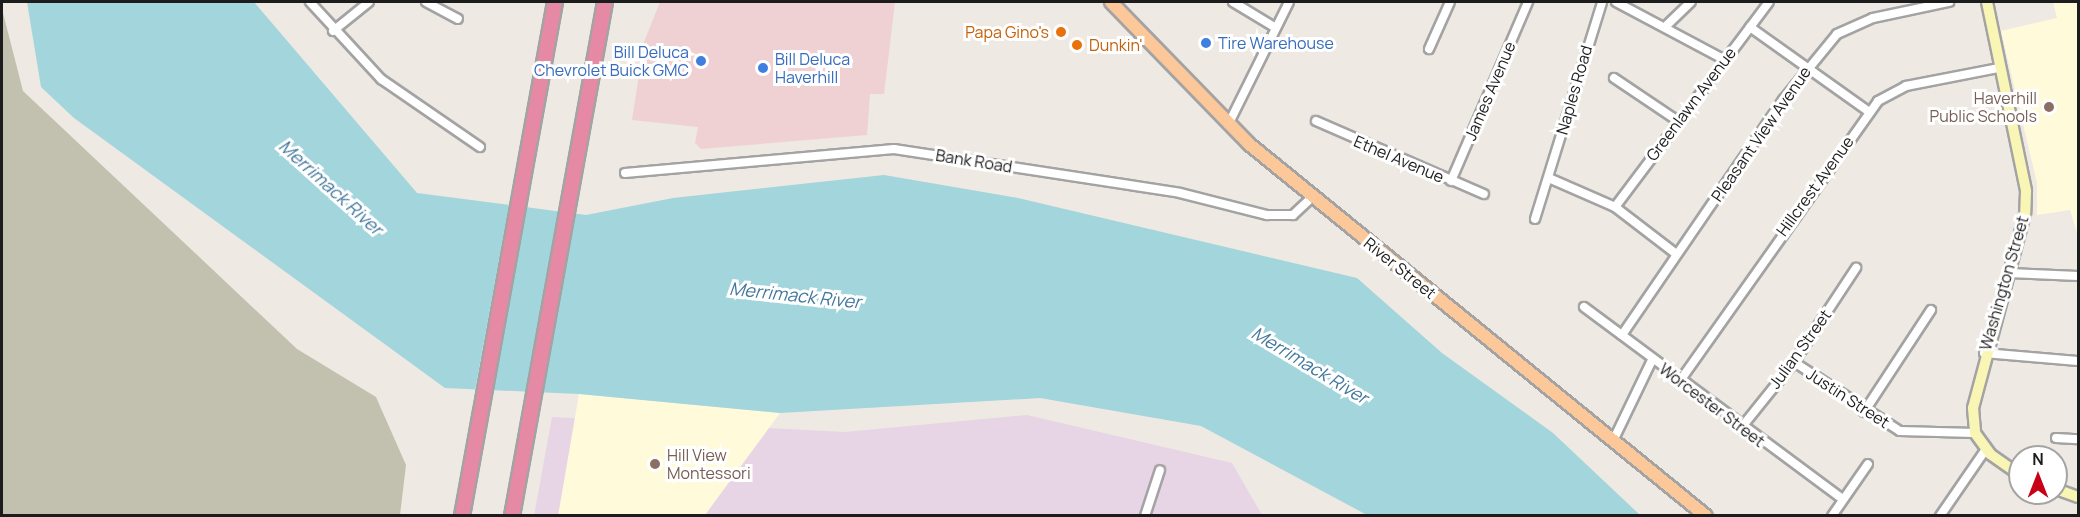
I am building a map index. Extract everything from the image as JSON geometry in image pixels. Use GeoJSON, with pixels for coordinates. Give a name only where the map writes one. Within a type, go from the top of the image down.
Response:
{"type":"FeatureCollection","features":[{"type":"Feature","properties":{"kind":"highway"},"geometry":{"type":"LineString","coordinates":[[462,516],[555,2]]}},
{"type":"Feature","properties":{"kind":"highway"},"geometry":{"type":"LineString","coordinates":[[512,516],[601,17],[607,2]]}},
{"type":"Feature","properties":{"kind":"main road","name":"River Street"},"geometry":{"type":"LineString","coordinates":[[1112,2],[1228,124],[1312,197],[1706,516]]}},
{"type":"Feature","properties":{"kind":"street"},"geometry":{"type":"LineString","coordinates":[[310,2],[333,31],[381,79],[480,147]]}},
{"type":"Feature","properties":{"kind":"street"},"geometry":{"type":"LineString","coordinates":[[333,31],[369,2]]}},
{"type":"Feature","properties":{"kind":"street"},"geometry":{"type":"LineString","coordinates":[[426,2],[458,19]]}},
{"type":"Feature","properties":{"kind":"street"},"geometry":{"type":"LineString","coordinates":[[1233,2],[1276,28]]}},
{"type":"Feature","properties":{"kind":"street"},"geometry":{"type":"LineString","coordinates":[[1228,124],[1289,2]]}},
{"type":"Feature","properties":{"kind":"street"},"geometry":{"type":"LineString","coordinates":[[1429,49],[1450,2]]}},
{"type":"Feature","properties":{"kind":"street","name":"James Avenue"},"geometry":{"type":"LineString","coordinates":[[1451,181],[1528,2]]}},
{"type":"Feature","properties":{"kind":"street","name":"Naples Road"},"geometry":{"type":"LineString","coordinates":[[1535,219],[1551,179],[1602,2]]}},
{"type":"Feature","properties":{"kind":"street"},"geometry":{"type":"LineString","coordinates":[[1616,2],[1667,26],[1725,60]]}},
{"type":"Feature","properties":{"kind":"street"},"geometry":{"type":"LineString","coordinates":[[1667,26],[1691,2]]}},
{"type":"Feature","properties":{"kind":"street","name":"Greenlawn Avenue"},"geometry":{"type":"LineString","coordinates":[[1615,207],[1769,2]]}},
{"type":"Feature","properties":{"kind":"street","name":"Pleasant View Avenue"},"geometry":{"type":"LineString","coordinates":[[1622,335],[1675,253],[1807,68],[1851,25],[1949,2]]}},
{"type":"Feature","properties":{"kind":"street","name":"Washington Street"},"geometry":{"type":"LineString","coordinates":[[1975,433],[1973,408],[1984,353],[2009,273],[2026,191],[1987,2]]}},
{"type":"Feature","properties":{"kind":"street"},"geometry":{"type":"LineString","coordinates":[[1750,27],[1869,112]]}},
{"type":"Feature","properties":{"kind":"street","name":"Hillcrest Avenue"},"geometry":{"type":"LineString","coordinates":[[1682,378],[1869,112],[1889,92],[1906,86],[1999,68]]}},
{"type":"Feature","properties":{"kind":"street"},"geometry":{"type":"LineString","coordinates":[[1614,78],[1678,121]]}},
{"type":"Feature","properties":{"kind":"street","name":"Ethel Avenue"},"geometry":{"type":"LineString","coordinates":[[1316,121],[1484,194]]}},
{"type":"Feature","properties":{"kind":"street","name":"Bank Road"},"geometry":{"type":"LineString","coordinates":[[625,173],[894,149],[1180,193],[1267,215],[1293,215],[1312,197]]}},
{"type":"Feature","properties":{"kind":"street"},"geometry":{"type":"LineString","coordinates":[[1551,179],[1615,207],[1675,253]]}},
{"type":"Feature","properties":{"kind":"street","name":"Julian Street"},"geometry":{"type":"LineString","coordinates":[[1741,428],[1794,362],[1856,268]]}},
{"type":"Feature","properties":{"kind":"street"},"geometry":{"type":"LineString","coordinates":[[2009,273],[2079,276]]}},
{"type":"Feature","properties":{"kind":"street","name":"Worcester Street"},"geometry":{"type":"LineString","coordinates":[[1584,307],[1653,360],[1682,378],[1741,428],[1843,499]]}},
{"type":"Feature","properties":{"kind":"street"},"geometry":{"type":"LineString","coordinates":[[1864,412],[1931,310]]}},
{"type":"Feature","properties":{"kind":"street"},"geometry":{"type":"LineString","coordinates":[[1984,353],[2079,361]]}},
{"type":"Feature","properties":{"kind":"street"},"geometry":{"type":"LineString","coordinates":[[1613,441],[1653,360]]}},
{"type":"Feature","properties":{"kind":"street","name":"Justin Street"},"geometry":{"type":"LineString","coordinates":[[1794,362],[1864,412],[1900,430],[1934,436],[1975,433]]}},
{"type":"Feature","properties":{"kind":"street"},"geometry":{"type":"LineString","coordinates":[[1975,433],[1986,449],[2008,466]]}},
{"type":"Feature","properties":{"kind":"street"},"geometry":{"type":"LineString","coordinates":[[2056,438],[2079,439]]}},
{"type":"Feature","properties":{"kind":"street"},"geometry":{"type":"LineString","coordinates":[[1940,516],[1986,449]]}},
{"type":"Feature","properties":{"kind":"street"},"geometry":{"type":"LineString","coordinates":[[1832,516],[1868,464]]}},
{"type":"Feature","properties":{"kind":"street"},"geometry":{"type":"LineString","coordinates":[[1145,516],[1160,470]]}},
{"type":"Feature","properties":{"kind":"shaded area","name":"Bill Deluca Haverhill"},"geometry":{"type":"Polygon","coordinates":[[[660,2],[895,2],[884,94],[870,94],[867,135],[701,149],[695,143],[698,127],[632,120],[644,42],[660,2]]]}},
{"type":"Feature","properties":{"kind":"shaded area","name":"Haverhill Public Schools"},"geometry":{"type":"Polygon","coordinates":[[[2053,2],[2078,2],[2078,236],[2070,210],[2037,215],[2037,183],[2001,31],[2057,18],[2053,2]]]}},
{"type":"Feature","properties":{"kind":"shaded area"},"geometry":{"type":"Polygon","coordinates":[[[2,9],[23,91],[297,349],[376,397],[406,465],[400,515],[2,515],[2,9]]]}},
{"type":"Feature","properties":{"kind":"shaded area","name":"Hill View Montessori"},"geometry":{"type":"Polygon","coordinates":[[[579,394],[780,413],[705,515],[558,516],[579,394]]]}},
{"type":"Feature","properties":{"kind":"shaded area"},"geometry":{"type":"Polygon","coordinates":[[[1027,415],[1232,463],[1262,515],[534,516],[552,417],[845,432],[1027,415]]]}},
{"type":"Feature","properties":{"kind":"water","name":"Merrimack River"},"geometry":{"type":"Polygon","coordinates":[[[27,2],[254,2],[417,193],[586,215],[673,198],[884,175],[1018,198],[1357,278],[1442,353],[1553,433],[1640,515],[1367,515],[1201,426],[1040,398],[780,413],[579,394],[445,388],[74,118],[41,87],[27,2]]]}},
{"type":"Feature","properties":{"kind":"pier"},"geometry":{"type":"Polygon","coordinates":[[[516,166],[533,169],[489,410],[472,407],[516,166]]]}},
{"type":"Feature","properties":{"kind":"place","name":"Papa Gino's"},"geometry":{"type":"Point","coordinates":[1061,32]}},
{"type":"Feature","properties":{"kind":"place","name":"Tire Warehouse"},"geometry":{"type":"Point","coordinates":[1206,43]}},
{"type":"Feature","properties":{"kind":"place","name":"Dunkin'"},"geometry":{"type":"Point","coordinates":[1077,45]}},
{"type":"Feature","properties":{"kind":"place","name":"Bill Deluca Chevrolet Buick GMC"},"geometry":{"type":"Point","coordinates":[701,61]}},
{"type":"Feature","properties":{"kind":"place","name":"Bill Deluca Haverhill"},"geometry":{"type":"Point","coordinates":[763,68]}},
{"type":"Feature","properties":{"kind":"place","name":"Haverhill Public Schools"},"geometry":{"type":"Point","coordinates":[2049,107]}},
{"type":"Feature","properties":{"kind":"place","name":"Hill View Montessori"},"geometry":{"type":"Point","coordinates":[655,464]}}]}
